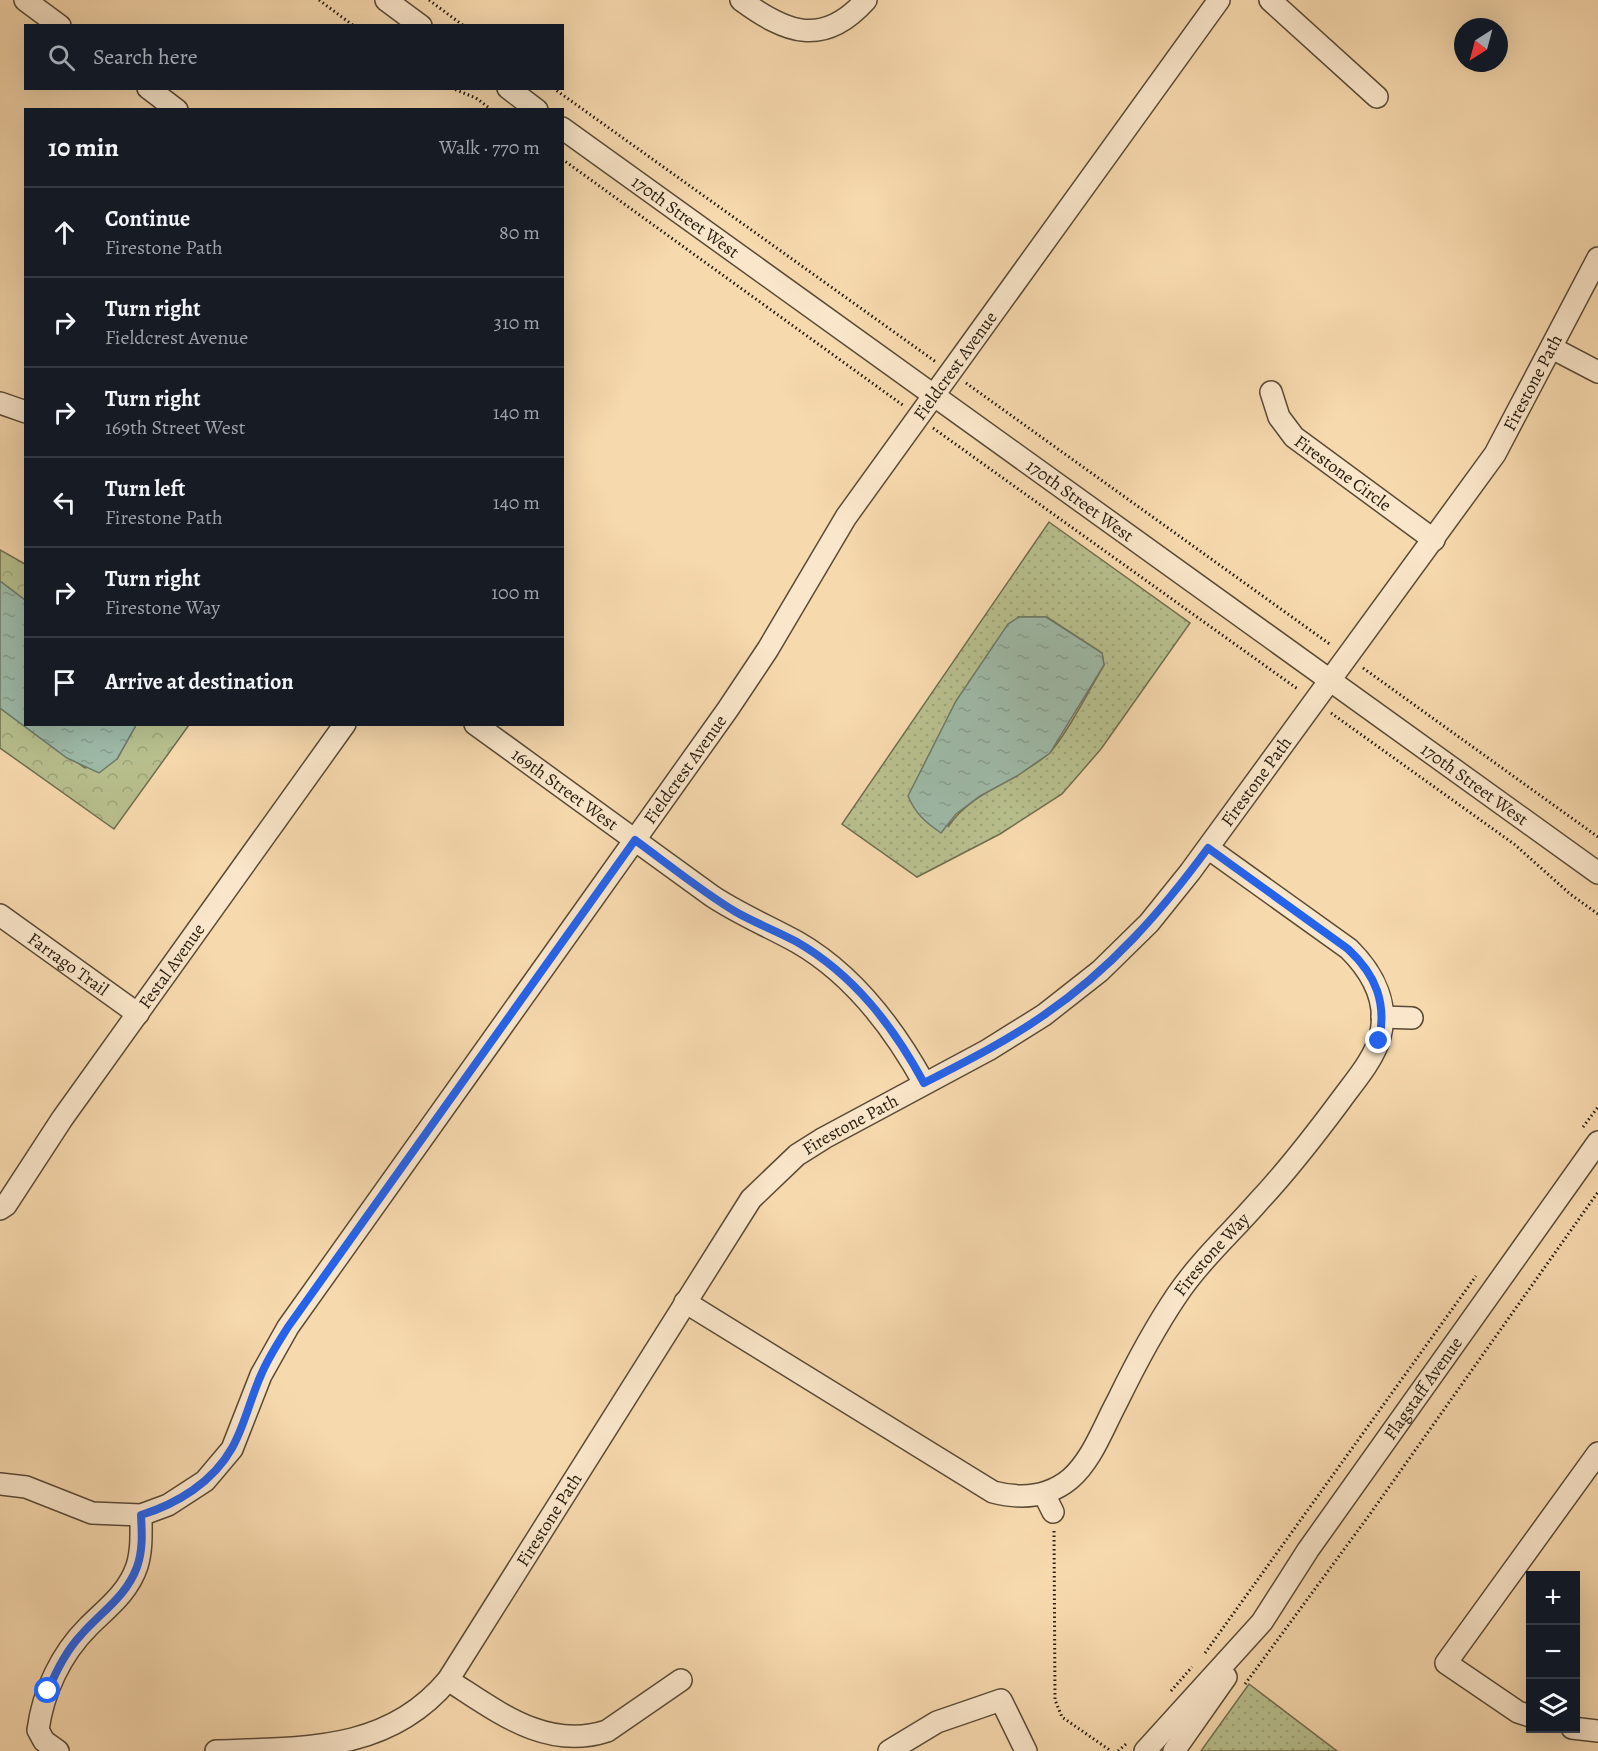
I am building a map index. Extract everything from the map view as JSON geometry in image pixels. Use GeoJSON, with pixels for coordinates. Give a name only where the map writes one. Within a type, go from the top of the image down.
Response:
{"type":"FeatureCollection","features":[{"type":"Feature","properties":{"kind":"street"},"geometry":{"type":"LineString","coordinates":[[25,0],[57,24]]}},
{"type":"Feature","properties":{"kind":"street"},"geometry":{"type":"LineString","coordinates":[[386,0],[418,24]]}},
{"type":"Feature","properties":{"kind":"street"},"geometry":{"type":"LineString","coordinates":[[741,0],[776,24],[804,30],[833,25],[857,10],[866,0]]}},
{"type":"Feature","properties":{"kind":"street","name":"Fieldcrest Avenue"},"geometry":{"type":"LineString","coordinates":[[0,1484],[26,1487],[92,1513],[141,1515],[168,1505],[192,1490],[219,1467],[232,1449],[261,1375],[288,1327],[635,840],[768,649],[846,517],[932,394],[1219,0]]}},
{"type":"Feature","properties":{"kind":"street"},"geometry":{"type":"LineString","coordinates":[[1270,0],[1377,97]]}},
{"type":"Feature","properties":{"kind":"street"},"geometry":{"type":"LineString","coordinates":[[151,90],[174,108]]}},
{"type":"Feature","properties":{"kind":"street"},"geometry":{"type":"LineString","coordinates":[[511,90],[534,108]]}},
{"type":"Feature","properties":{"kind":"street","name":"170th Street West"},"geometry":{"type":"LineString","coordinates":[[564,129],[1598,873]]}},
{"type":"Feature","properties":{"kind":"street","name":"Firestone Path"},"geometry":{"type":"LineString","coordinates":[[216,1751],[332,1747],[367,1743],[412,1720],[437,1696],[733,1224],[772,1176],[797,1155],[824,1138],[988,1050],[1044,1015],[1100,971],[1149,923],[1208,848],[1495,454],[1598,258]]}},
{"type":"Feature","properties":{"kind":"street"},"geometry":{"type":"LineString","coordinates":[[1552,348],[1598,372]]}},
{"type":"Feature","properties":{"kind":"street","name":"Firestone Circle"},"geometry":{"type":"LineString","coordinates":[[1271,392],[1279,417],[1294,437],[1434,540]]}},
{"type":"Feature","properties":{"kind":"street"},"geometry":{"type":"LineString","coordinates":[[0,403],[24,411]]}},
{"type":"Feature","properties":{"kind":"street","name":"Festal Avenue"},"geometry":{"type":"LineString","coordinates":[[0,1209],[6,1205],[14,1189],[62,1119],[344,726]]}},
{"type":"Feature","properties":{"kind":"street","name":"169th Street West"},"geometry":{"type":"LineString","coordinates":[[478,726],[737,912],[798,943],[828,963],[854,985],[894,1032],[924,1083]]}},
{"type":"Feature","properties":{"kind":"street","name":"Firestone Way"},"geometry":{"type":"LineString","coordinates":[[685,1302],[979,1485],[1012,1497],[1049,1503],[1081,1468],[1145,1348],[1179,1292],[1286,1171],[1336,1107],[1373,1054],[1379,1041],[1382,1017],[1381,997],[1374,979],[1363,963],[1348,949],[1208,848]]}},
{"type":"Feature","properties":{"kind":"street","name":"Farrago Trail"},"geometry":{"type":"LineString","coordinates":[[0,915],[138,1014]]}},
{"type":"Feature","properties":{"kind":"street"},"geometry":{"type":"LineString","coordinates":[[1382,1017],[1412,1018]]}},
{"type":"Feature","properties":{"kind":"street","name":"Flagstaff Avenue"},"geometry":{"type":"LineString","coordinates":[[1174,1751],[1224,1680],[1315,1540],[1598,1142]]}},
{"type":"Feature","properties":{"kind":"street"},"geometry":{"type":"LineString","coordinates":[[1526,1715],[1518,1712],[1446,1663],[1598,1453]]}},
{"type":"Feature","properties":{"kind":"street"},"geometry":{"type":"LineString","coordinates":[[58,1751],[44,1741],[38,1730],[48,1691],[56,1672],[79,1636],[116,1601],[128,1585],[141,1554],[141,1515]]}},
{"type":"Feature","properties":{"kind":"street","name":"Flagstaff Avenue"},"geometry":{"type":"LineString","coordinates":[[1138,1744],[1250,1637]]}},
{"type":"Feature","properties":{"kind":"street"},"geometry":{"type":"LineString","coordinates":[[448,1680],[523,1728],[557,1740],[594,1737],[607,1731],[681,1680]]}},
{"type":"Feature","properties":{"kind":"street"},"geometry":{"type":"LineString","coordinates":[[889,1751],[937,1722],[1001,1700],[1026,1751]]}},
{"type":"Feature","properties":{"kind":"street"},"geometry":{"type":"LineString","coordinates":[[1580,1729],[1598,1731]]}},
{"type":"Feature","properties":{"kind":"path"},"geometry":{"type":"LineString","coordinates":[[319,0],[351,24]]}},
{"type":"Feature","properties":{"kind":"path"},"geometry":{"type":"LineString","coordinates":[[429,0],[461,24]]}},
{"type":"Feature","properties":{"kind":"path"},"geometry":{"type":"LineString","coordinates":[[456,90],[476,98],[489,108]]}},
{"type":"Feature","properties":{"kind":"path"},"geometry":{"type":"LineString","coordinates":[[555,90],[1598,837]]}},
{"type":"Feature","properties":{"kind":"path"},"geometry":{"type":"LineString","coordinates":[[564,160],[1514,844],[1598,914]]}},
{"type":"Feature","properties":{"kind":"path"},"geometry":{"type":"LineString","coordinates":[[1578,1136],[1598,1107]]}},
{"type":"Feature","properties":{"kind":"path"},"geometry":{"type":"LineString","coordinates":[[1242,1688],[1370,1514],[1598,1192]]}},
{"type":"Feature","properties":{"kind":"path"},"geometry":{"type":"LineString","coordinates":[[1202,1658],[1482,1268]]}},
{"type":"Feature","properties":{"kind":"path"},"geometry":{"type":"LineString","coordinates":[[1049,1503],[1055,1700],[1062,1717],[1112,1751]]}},
{"type":"Feature","properties":{"kind":"path"},"geometry":{"type":"LineString","coordinates":[[1168,1694],[1195,1665]]}},
{"type":"Feature","properties":{"kind":"path"},"geometry":{"type":"LineString","coordinates":[[1118,1751],[1138,1744]]}},
{"type":"Feature","properties":{"kind":"green space"},"geometry":{"type":"Polygon","coordinates":[[[1049,522],[1190,623],[1101,749],[1062,794],[1000,834],[917,877],[842,824],[1049,522]],[[1018,617],[948,827],[958,815],[981,796],[1035,764],[1053,749],[1104,665],[1102,653],[1047,617],[1018,617]]]}},
{"type":"Feature","properties":{"kind":"green space"},"geometry":{"type":"Polygon","coordinates":[[[0,550],[24,563],[24,599],[0,581],[0,550]]]}},
{"type":"Feature","properties":{"kind":"green space"},"geometry":{"type":"Polygon","coordinates":[[[0,708],[85,768],[117,759],[135,726],[188,726],[114,829],[0,748],[0,708]]]}},
{"type":"Feature","properties":{"kind":"green space"},"geometry":{"type":"Polygon","coordinates":[[[1249,1684],[1337,1751],[1201,1751],[1249,1684]]]}},
{"type":"Feature","properties":{"kind":"water"},"geometry":{"type":"Polygon","coordinates":[[[0,581],[24,599],[24,726],[0,708],[0,581]]]}},
{"type":"Feature","properties":{"kind":"water"},"geometry":{"type":"Polygon","coordinates":[[[1019,617],[1046,617],[1102,653],[1104,665],[1050,753],[1017,776],[980,796],[956,814],[941,833],[921,817],[908,796],[956,701],[1008,624],[1019,617]]]}},
{"type":"Feature","properties":{"kind":"water"},"geometry":{"type":"Polygon","coordinates":[[[24,726],[135,726],[117,759],[99,773],[67,758],[24,726]]]}},
{"type":"Feature","properties":{"kind":"route"},"geometry":{"type":"LineString","coordinates":[[48,1691],[56,1672],[79,1636],[116,1601],[128,1585],[141,1554],[141,1515],[168,1505],[205,1481],[219,1467],[232,1449],[261,1375],[288,1327],[635,840],[737,912],[798,943],[828,963],[854,985],[894,1032],[924,1083],[988,1050],[1044,1015],[1100,971],[1149,923],[1208,848],[1348,949],[1363,963],[1374,979],[1381,997],[1382,1028],[1379,1041]]}}]}
